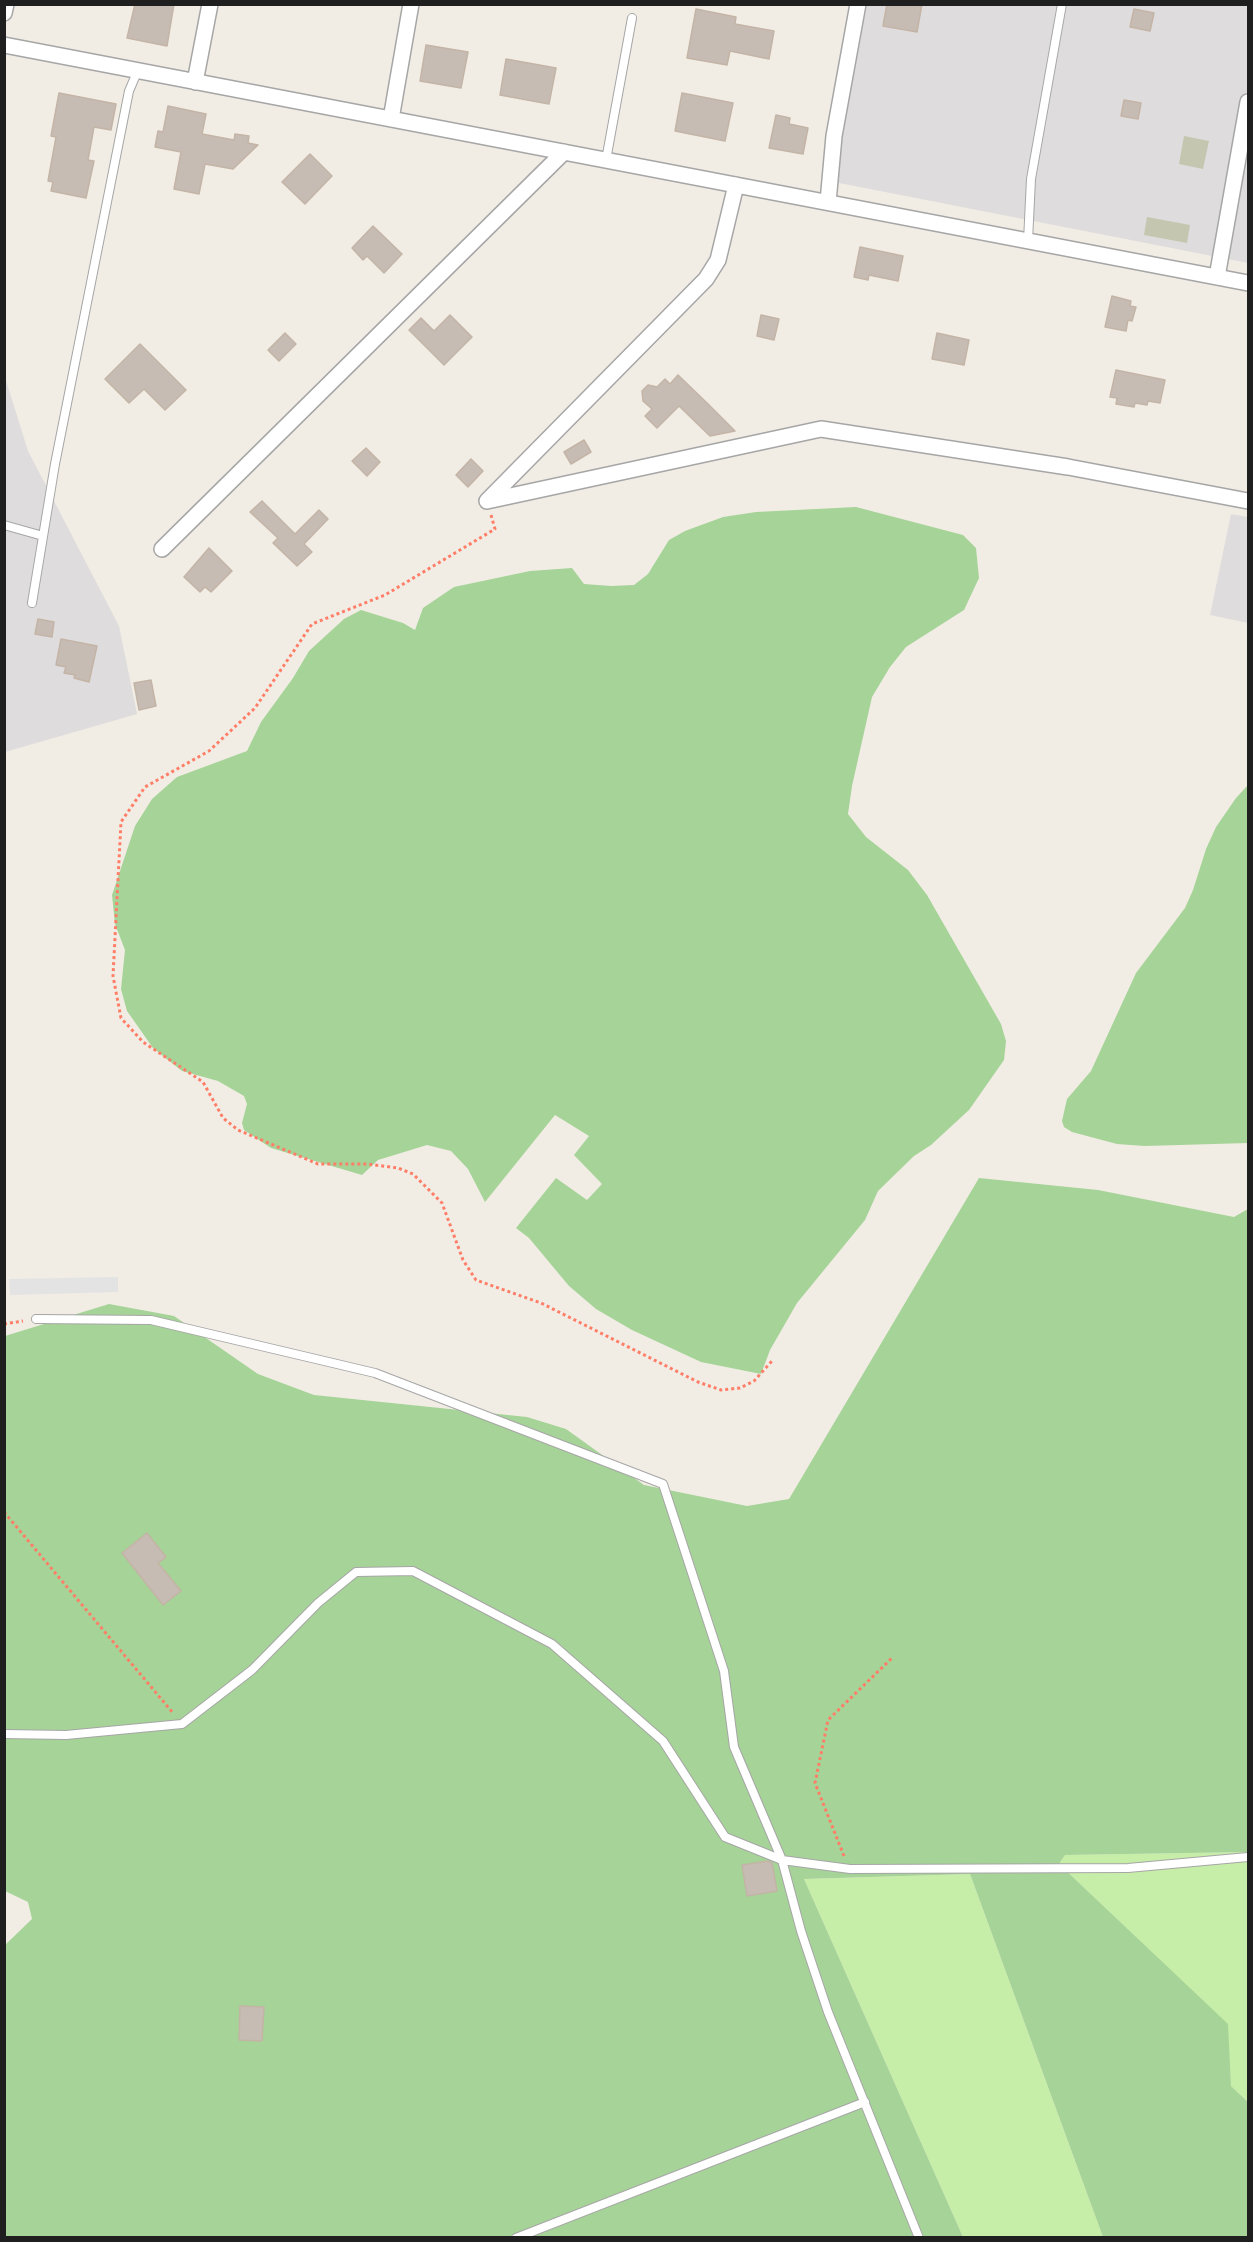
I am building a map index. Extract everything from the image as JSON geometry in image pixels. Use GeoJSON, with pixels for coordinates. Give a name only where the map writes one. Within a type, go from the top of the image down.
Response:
{"type":"FeatureCollection","features":[{"type":"Feature","properties":{"kind":"street"},"geometry":{"type":"LineString","coordinates":[[4,13],[6,4]]}},
{"type":"Feature","properties":{"kind":"street"},"geometry":{"type":"LineString","coordinates":[[195,82],[210,4]]}},
{"type":"Feature","properties":{"kind":"street"},"geometry":{"type":"LineString","coordinates":[[391,119],[411,4]]}},
{"type":"Feature","properties":{"kind":"street"},"geometry":{"type":"LineString","coordinates":[[828,202],[834,136],[858,4]]}},
{"type":"Feature","properties":{"kind":"street"},"geometry":{"type":"LineString","coordinates":[[4,45],[1248,283]]}},
{"type":"Feature","properties":{"kind":"street"},"geometry":{"type":"LineString","coordinates":[[1217,277],[1248,102]]}},
{"type":"Feature","properties":{"kind":"street"},"geometry":{"type":"LineString","coordinates":[[162,549],[564,152]]}},
{"type":"Feature","properties":{"kind":"street"},"geometry":{"type":"LineString","coordinates":[[487,501],[706,279],[718,260],[736,185]]}},
{"type":"Feature","properties":{"kind":"street"},"geometry":{"type":"LineString","coordinates":[[487,501],[821,429],[1068,467],[1248,501]]}},
{"type":"Feature","properties":{"kind":"lane"},"geometry":{"type":"LineString","coordinates":[[1028,240],[1031,179],[1062,4]]}},
{"type":"Feature","properties":{"kind":"lane"},"geometry":{"type":"LineString","coordinates":[[606,160],[632,18]]}},
{"type":"Feature","properties":{"kind":"lane"},"geometry":{"type":"LineString","coordinates":[[32,603],[129,91],[138,70]]}},
{"type":"Feature","properties":{"kind":"lane"},"geometry":{"type":"LineString","coordinates":[[4,525],[43,536]]}},
{"type":"Feature","properties":{"kind":"lane"},"geometry":{"type":"LineString","coordinates":[[36,1318],[151,1320],[375,1373],[663,1484],[724,1671],[734,1747],[782,1860],[801,1931],[828,2012],[919,2238]]}},
{"type":"Feature","properties":{"kind":"lane"},"geometry":{"type":"LineString","coordinates":[[4,1734],[66,1735],[182,1724],[252,1670],[318,1603],[357,1572],[413,1572],[552,1644],[663,1741],[725,1837],[782,1860],[850,1869],[1128,1868],[1248,1857]]}},
{"type":"Feature","properties":{"kind":"lane"},"geometry":{"type":"LineString","coordinates":[[520,2237],[865,2102]]}},
{"type":"Feature","properties":{"kind":"path"},"geometry":{"type":"LineString","coordinates":[[487,501],[495,530],[385,595],[312,624],[255,708],[209,751],[145,787],[121,822],[113,976],[120,1018],[143,1042],[203,1082],[222,1118],[238,1130],[318,1164],[367,1164],[398,1168],[413,1174],[442,1203],[463,1260],[476,1280],[541,1303],[698,1382],[721,1390],[740,1388],[754,1381],[772,1361]]}},
{"type":"Feature","properties":{"kind":"path"},"geometry":{"type":"LineString","coordinates":[[4,1324],[36,1318]]}},
{"type":"Feature","properties":{"kind":"path"},"geometry":{"type":"LineString","coordinates":[[4,1512],[182,1724]]}},
{"type":"Feature","properties":{"kind":"path"},"geometry":{"type":"LineString","coordinates":[[850,1869],[815,1783],[828,1720],[893,1657]]}},
{"type":"Feature","properties":{"kind":"shaded area"},"geometry":{"type":"Polygon","coordinates":[[[867,5],[1248,5],[1248,263],[834,182],[867,5]]]}},
{"type":"Feature","properties":{"kind":"shaded area"},"geometry":{"type":"Polygon","coordinates":[[[1184,136],[1209,141],[1203,169],[1179,164],[1184,136]]]}},
{"type":"Feature","properties":{"kind":"shaded area"},"geometry":{"type":"Polygon","coordinates":[[[1147,217],[1190,225],[1187,243],[1144,235],[1147,217]]]}},
{"type":"Feature","properties":{"kind":"shaded area"},"geometry":{"type":"Polygon","coordinates":[[[4,374],[28,451],[119,626],[137,714],[5,752],[4,374]]]}},
{"type":"Feature","properties":{"kind":"shaded area"},"geometry":{"type":"Polygon","coordinates":[[[1231,514],[1248,517],[1248,623],[1210,615],[1231,514]]]}},
{"type":"Feature","properties":{"kind":"shaded area"},"geometry":{"type":"Polygon","coordinates":[[[118,1277],[118,1292],[10,1295],[9,1279],[118,1277]]]}},
{"type":"Feature","properties":{"kind":"green space"},"geometry":{"type":"Polygon","coordinates":[[[856,507],[963,535],[976,548],[979,578],[964,610],[906,647],[890,667],[872,697],[848,814],[866,837],[908,870],[927,895],[1001,1024],[1006,1041],[1004,1060],[969,1110],[931,1145],[914,1156],[878,1191],[865,1220],[797,1303],[770,1350],[761,1374],[701,1362],[632,1330],[596,1309],[569,1286],[529,1238],[516,1228],[556,1178],[587,1200],[602,1184],[574,1155],[589,1136],[555,1115],[485,1202],[468,1169],[451,1151],[427,1145],[378,1160],[362,1175],[271,1148],[244,1130],[242,1123],[247,1104],[244,1096],[218,1081],[182,1071],[153,1048],[127,1011],[121,989],[125,950],[115,924],[112,895],[135,826],[152,799],[177,777],[247,751],[261,722],[293,678],[309,651],[344,619],[361,610],[403,623],[415,630],[423,608],[454,587],[530,571],[572,568],[584,584],[634,585],[648,574],[669,540],[685,531],[723,517],[756,512],[856,507]]]}},
{"type":"Feature","properties":{"kind":"green space"},"geometry":{"type":"Polygon","coordinates":[[[1248,785],[1248,1143],[1145,1146],[1117,1144],[1072,1132],[1064,1127],[1062,1121],[1067,1099],[1091,1071],[1136,973],[1185,908],[1216,827],[1248,785]]]}},
{"type":"Feature","properties":{"kind":"green space"},"geometry":{"type":"Polygon","coordinates":[[[979,1178],[1098,1190],[1234,1217],[1248,1209],[1248,1852],[1065,1855],[1059,1864],[1228,2024],[1231,2086],[1248,2102],[1248,2237],[1103,2237],[970,1874],[804,1879],[963,2237],[5,2237],[5,1945],[32,1919],[28,1902],[5,1891],[5,1336],[109,1304],[174,1316],[258,1374],[314,1395],[527,1417],[566,1429],[644,1485],[747,1506],[789,1499],[979,1178]]]}},
{"type":"Feature","properties":{"kind":"green space"},"geometry":{"type":"Polygon","coordinates":[[[1248,1852],[1248,2102],[1231,2086],[1227,2024],[1059,1864],[1065,1855],[1248,1852]]]}},
{"type":"Feature","properties":{"kind":"green space"},"geometry":{"type":"Polygon","coordinates":[[[970,1874],[1103,2237],[963,2237],[804,1879],[970,1874]]]}},
{"type":"Feature","properties":{"kind":"building"},"geometry":{"type":"Polygon","coordinates":[[[135,4],[174,4],[167,46],[127,38],[135,4]]]}},
{"type":"Feature","properties":{"kind":"building"},"geometry":{"type":"Polygon","coordinates":[[[887,4],[922,4],[917,32],[883,26],[887,4]]]}},
{"type":"Feature","properties":{"kind":"building"},"geometry":{"type":"Polygon","coordinates":[[[696,9],[736,17],[735,24],[774,31],[769,59],[730,51],[727,65],[687,58],[696,9]]]}},
{"type":"Feature","properties":{"kind":"building"},"geometry":{"type":"Polygon","coordinates":[[[1134,9],[1154,13],[1150,31],[1130,27],[1134,9]]]}},
{"type":"Feature","properties":{"kind":"building"},"geometry":{"type":"Polygon","coordinates":[[[426,45],[468,52],[461,88],[420,81],[426,45]]]}},
{"type":"Feature","properties":{"kind":"building"},"geometry":{"type":"Polygon","coordinates":[[[506,59],[556,68],[549,104],[500,95],[506,59]]]}},
{"type":"Feature","properties":{"kind":"building"},"geometry":{"type":"Polygon","coordinates":[[[59,93],[116,104],[111,130],[94,127],[88,160],[94,161],[86,198],[51,191],[53,182],[48,181],[56,137],[51,136],[59,93]]]}},
{"type":"Feature","properties":{"kind":"building"},"geometry":{"type":"Polygon","coordinates":[[[682,93],[733,103],[725,141],[675,131],[682,93]]]}},
{"type":"Feature","properties":{"kind":"building"},"geometry":{"type":"Polygon","coordinates":[[[1124,100],[1141,103],[1138,119],[1121,116],[1124,100]]]}},
{"type":"Feature","properties":{"kind":"building"},"geometry":{"type":"Polygon","coordinates":[[[168,106],[206,114],[202,134],[234,140],[235,134],[249,136],[248,143],[258,145],[233,169],[205,164],[199,194],[174,189],[181,152],[155,147],[158,131],[163,132],[168,106]]]}},
{"type":"Feature","properties":{"kind":"building"},"geometry":{"type":"Polygon","coordinates":[[[776,115],[790,118],[789,124],[808,128],[803,154],[769,148],[776,115]]]}},
{"type":"Feature","properties":{"kind":"building"},"geometry":{"type":"Polygon","coordinates":[[[310,154],[332,176],[305,204],[282,182],[310,154]]]}},
{"type":"Feature","properties":{"kind":"building"},"geometry":{"type":"Polygon","coordinates":[[[373,226],[402,254],[384,273],[367,256],[363,260],[352,248],[373,226]]]}},
{"type":"Feature","properties":{"kind":"building"},"geometry":{"type":"Polygon","coordinates":[[[860,247],[903,256],[898,281],[869,275],[868,280],[854,277],[860,247]]]}},
{"type":"Feature","properties":{"kind":"building"},"geometry":{"type":"Polygon","coordinates":[[[1112,296],[1131,301],[1130,306],[1136,307],[1132,321],[1128,320],[1126,331],[1105,327],[1112,296]]]}},
{"type":"Feature","properties":{"kind":"building"},"geometry":{"type":"Polygon","coordinates":[[[450,315],[472,337],[444,365],[409,330],[421,318],[434,331],[450,315]]]}},
{"type":"Feature","properties":{"kind":"building"},"geometry":{"type":"Polygon","coordinates":[[[761,315],[779,319],[774,340],[757,336],[761,315]]]}},
{"type":"Feature","properties":{"kind":"building"},"geometry":{"type":"Polygon","coordinates":[[[285,333],[296,344],[279,361],[268,350],[285,333]]]}},
{"type":"Feature","properties":{"kind":"building"},"geometry":{"type":"Polygon","coordinates":[[[937,333],[969,340],[964,365],[932,359],[937,333]]]}},
{"type":"Feature","properties":{"kind":"building"},"geometry":{"type":"Polygon","coordinates":[[[140,344],[186,390],[165,410],[144,389],[129,403],[105,379],[140,344]]]}},
{"type":"Feature","properties":{"kind":"building"},"geometry":{"type":"Polygon","coordinates":[[[1116,370],[1165,380],[1160,403],[1148,401],[1147,405],[1135,403],[1134,407],[1116,404],[1117,398],[1110,397],[1116,370]]]}},
{"type":"Feature","properties":{"kind":"building"},"geometry":{"type":"Polygon","coordinates":[[[678,375],[735,431],[710,436],[679,406],[657,428],[645,416],[652,409],[643,401],[642,391],[648,385],[657,387],[665,379],[670,384],[678,375]]]}},
{"type":"Feature","properties":{"kind":"building"},"geometry":{"type":"Polygon","coordinates":[[[584,440],[591,452],[571,464],[564,452],[584,440]]]}},
{"type":"Feature","properties":{"kind":"building"},"geometry":{"type":"Polygon","coordinates":[[[366,448],[380,462],[367,476],[352,461],[366,448]]]}},
{"type":"Feature","properties":{"kind":"building"},"geometry":{"type":"Polygon","coordinates":[[[471,459],[483,471],[468,487],[456,475],[471,459]]]}},
{"type":"Feature","properties":{"kind":"building"},"geometry":{"type":"Polygon","coordinates":[[[262,501],[295,534],[319,510],[328,519],[304,544],[312,552],[297,566],[273,543],[278,538],[250,512],[262,501]]]}},
{"type":"Feature","properties":{"kind":"building"},"geometry":{"type":"Polygon","coordinates":[[[209,548],[232,571],[211,592],[205,587],[200,592],[184,577],[209,548]]]}},
{"type":"Feature","properties":{"kind":"building"},"geometry":{"type":"Polygon","coordinates":[[[38,619],[54,622],[52,637],[35,634],[38,619]]]}},
{"type":"Feature","properties":{"kind":"building"},"geometry":{"type":"Polygon","coordinates":[[[61,639],[97,646],[89,682],[74,678],[75,675],[64,673],[66,667],[56,665],[61,639]]]}},
{"type":"Feature","properties":{"kind":"building"},"geometry":{"type":"Polygon","coordinates":[[[151,680],[156,706],[139,710],[134,683],[151,680]]]}},
{"type":"Feature","properties":{"kind":"building"},"geometry":{"type":"Polygon","coordinates":[[[147,1533],[166,1557],[158,1563],[181,1591],[163,1605],[122,1553],[147,1533]]]}},
{"type":"Feature","properties":{"kind":"building"},"geometry":{"type":"Polygon","coordinates":[[[768,1861],[772,1863],[777,1891],[747,1896],[742,1865],[768,1861]]]}},
{"type":"Feature","properties":{"kind":"building"},"geometry":{"type":"Polygon","coordinates":[[[240,2006],[264,2007],[262,2041],[239,2040],[240,2006]]]}}]}
